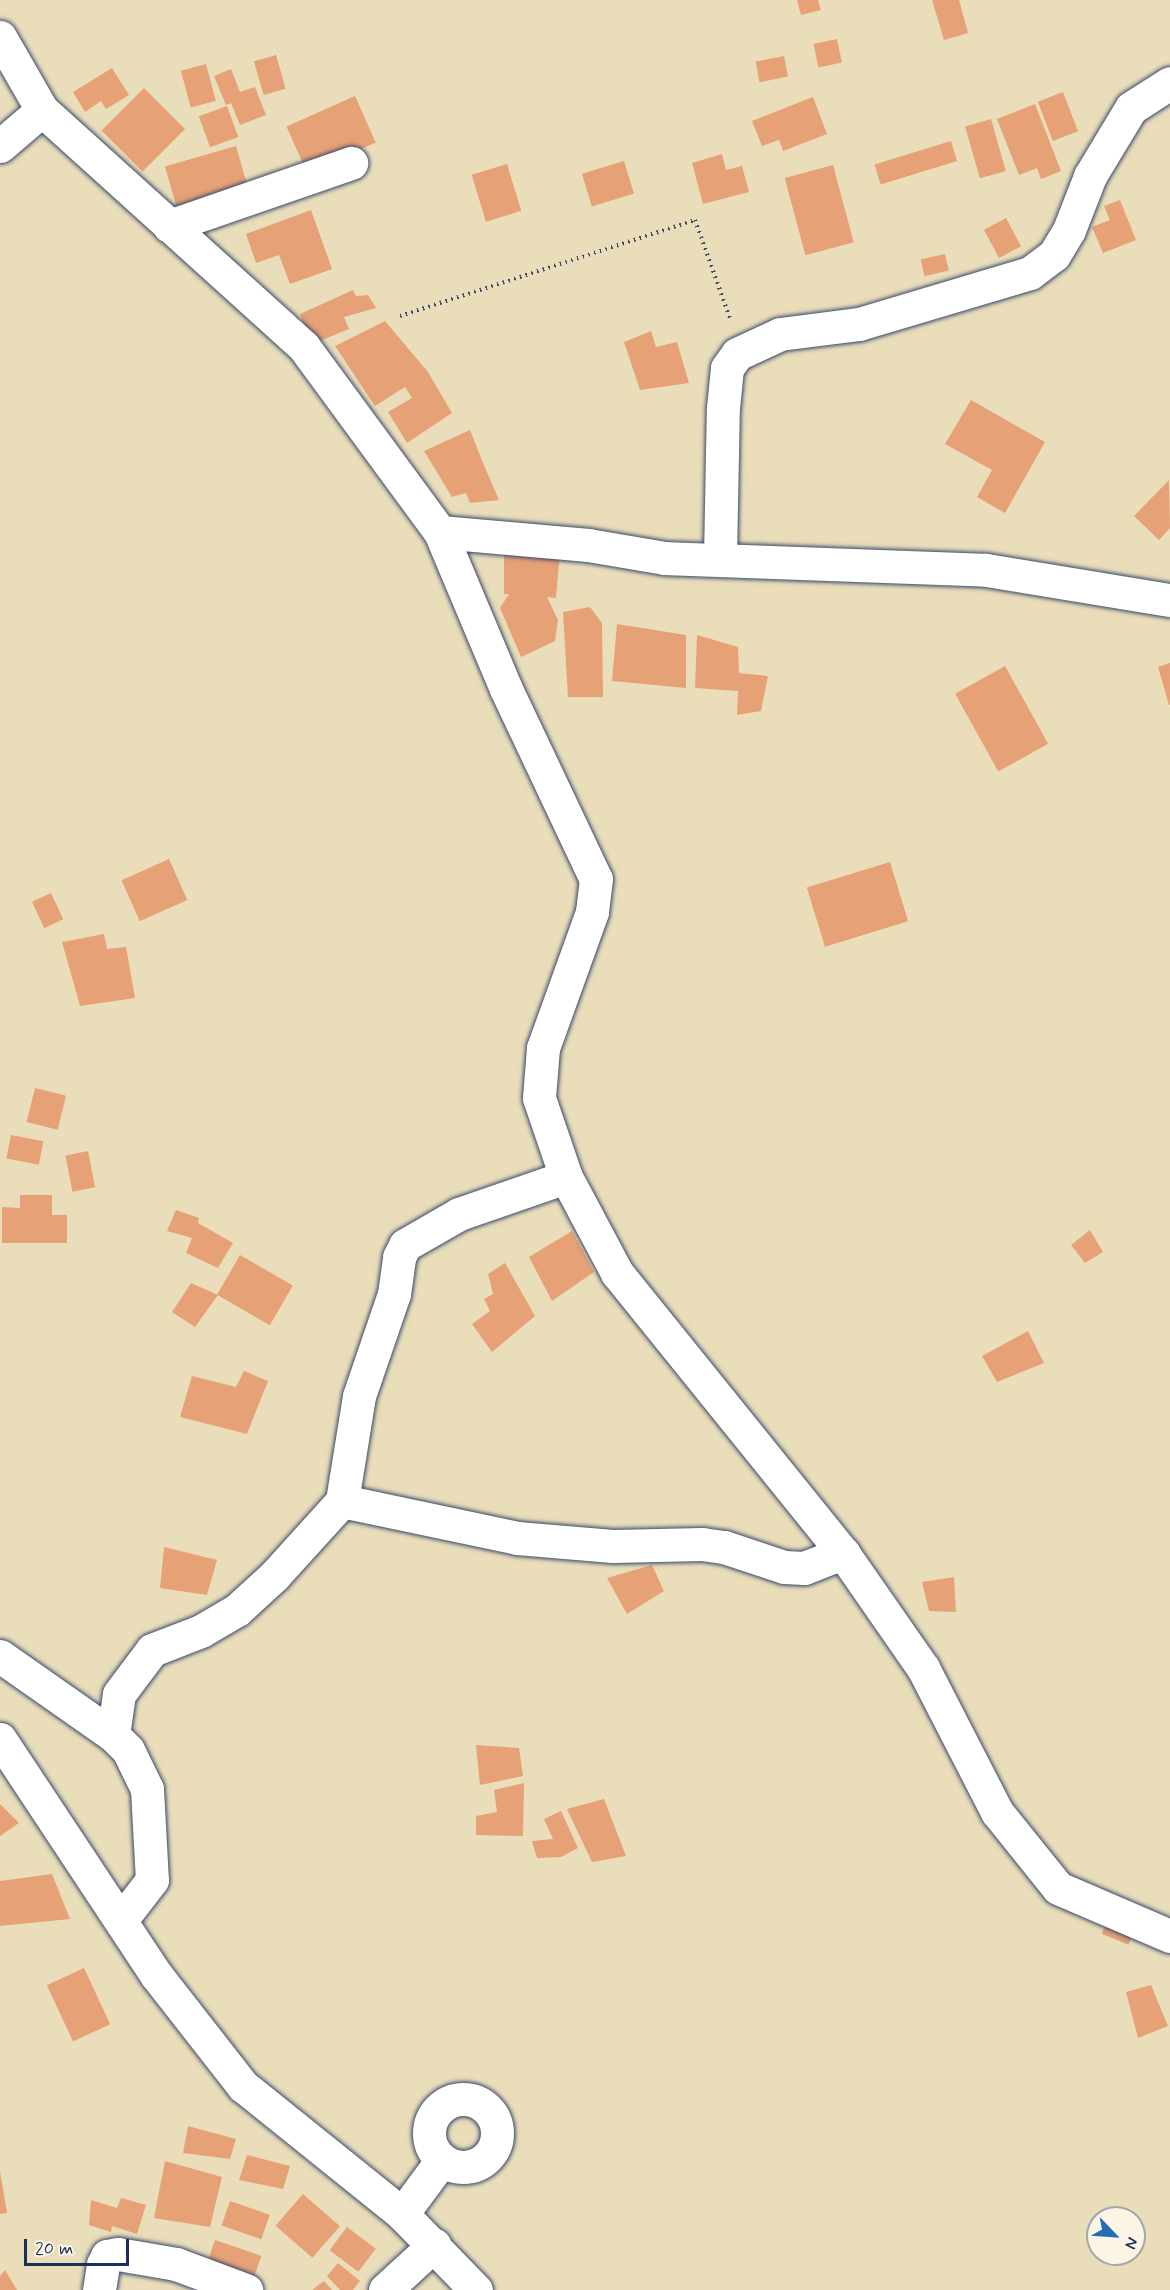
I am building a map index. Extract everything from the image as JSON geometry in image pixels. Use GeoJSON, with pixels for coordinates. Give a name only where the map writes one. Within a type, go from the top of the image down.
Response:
{"type":"FeatureCollection","features":[{"type":"Feature","properties":{"kind":"street"},"geometry":{"type":"LineString","coordinates":[[0,38],[42,111],[304,347],[440,532],[506,689],[596,879],[592,912],[568,971],[543,1047],[539,1098],[566,1177],[617,1273],[640,1305],[843,1553],[923,1668],[997,1812],[1058,1888],[1170,1936]]}},
{"type":"Feature","properties":{"kind":"street"},"geometry":{"type":"LineString","coordinates":[[720,558],[723,408],[727,368],[737,354],[780,334],[859,324],[1030,273],[1054,255],[1069,230],[1090,176],[1131,108],[1170,82]]}},
{"type":"Feature","properties":{"kind":"street"},"geometry":{"type":"LineString","coordinates":[[0,146],[42,111]]}},
{"type":"Feature","properties":{"kind":"street"},"geometry":{"type":"LineString","coordinates":[[169,226],[351,163]]}},
{"type":"Feature","properties":{"kind":"street"},"geometry":{"type":"LineString","coordinates":[[440,532],[588,545],[664,558],[720,558],[986,570],[1170,600]]}},
{"type":"Feature","properties":{"kind":"street"},"geometry":{"type":"LineString","coordinates":[[112,1735],[119,1694],[152,1650],[201,1631],[237,1610],[275,1575],[342,1501],[359,1396],[394,1294],[399,1257],[405,1245],[459,1214],[566,1177]]}},
{"type":"Feature","properties":{"kind":"street"},"geometry":{"type":"LineString","coordinates":[[342,1501],[518,1538],[613,1546],[702,1544],[724,1547],[784,1567],[804,1568],[843,1553]]}},
{"type":"Feature","properties":{"kind":"street"},"geometry":{"type":"LineString","coordinates":[[0,1656],[112,1735],[128,1750],[147,1789],[147,1828],[154,1861],[152,1880],[121,1920]]}},
{"type":"Feature","properties":{"kind":"street"},"geometry":{"type":"LineString","coordinates":[[0,1739],[157,1976],[243,2086],[402,2214],[434,2245],[470,2286]]}},
{"type":"Feature","properties":{"kind":"street"},"geometry":{"type":"LineString","coordinates":[[402,2214],[442,2160]]}},
{"type":"Feature","properties":{"kind":"street"},"geometry":{"type":"LineString","coordinates":[[385,2290],[434,2245]]}},
{"type":"Feature","properties":{"kind":"street"},"geometry":{"type":"LineString","coordinates":[[99,2290],[103,2264],[107,2256],[118,2254],[176,2264],[246,2290]]}},
{"type":"Feature","properties":{"kind":"path"},"geometry":{"type":"LineString","coordinates":[[400,316],[695,220],[728,306],[737,354]]}},
{"type":"Feature","properties":{"kind":"building"},"geometry":{"type":"Polygon","coordinates":[[[797,0],[818,0],[821,10],[801,15],[797,0]]]}},
{"type":"Feature","properties":{"kind":"building"},"geometry":{"type":"Polygon","coordinates":[[[932,0],[959,0],[968,33],[944,40],[932,0]]]}},
{"type":"Feature","properties":{"kind":"building"},"geometry":{"type":"Polygon","coordinates":[[[837,39],[842,62],[819,67],[814,44],[837,39]]]}},
{"type":"Feature","properties":{"kind":"building"},"geometry":{"type":"Polygon","coordinates":[[[276,55],[286,89],[264,95],[254,61],[276,55]]]}},
{"type":"Feature","properties":{"kind":"building"},"geometry":{"type":"Polygon","coordinates":[[[784,56],[788,77],[760,82],[756,62],[784,56]]]}},
{"type":"Feature","properties":{"kind":"building"},"geometry":{"type":"Polygon","coordinates":[[[206,64],[216,101],[191,107],[181,71],[206,64]]]}},
{"type":"Feature","properties":{"kind":"building"},"geometry":{"type":"Polygon","coordinates":[[[112,68],[129,95],[106,109],[101,101],[85,112],[73,92],[112,68]]]}},
{"type":"Feature","properties":{"kind":"building"},"geometry":{"type":"Polygon","coordinates":[[[231,69],[240,92],[255,87],[266,115],[240,125],[231,103],[226,105],[214,76],[231,69]]]}},
{"type":"Feature","properties":{"kind":"building"},"geometry":{"type":"Polygon","coordinates":[[[144,88],[185,129],[143,171],[102,130],[144,88]]]}},
{"type":"Feature","properties":{"kind":"building"},"geometry":{"type":"Polygon","coordinates":[[[1063,92],[1078,131],[1053,141],[1038,102],[1063,92]]]}},
{"type":"Feature","properties":{"kind":"building"},"geometry":{"type":"Polygon","coordinates":[[[355,96],[376,143],[307,173],[286,127],[355,96]]]}},
{"type":"Feature","properties":{"kind":"building"},"geometry":{"type":"Polygon","coordinates":[[[813,97],[827,134],[783,151],[779,140],[762,146],[752,121],[813,97]]]}},
{"type":"Feature","properties":{"kind":"building"},"geometry":{"type":"Polygon","coordinates":[[[1035,104],[1061,171],[1041,179],[1037,168],[1019,175],[997,119],[1035,104]]]}},
{"type":"Feature","properties":{"kind":"building"},"geometry":{"type":"Polygon","coordinates":[[[227,106],[238,137],[210,147],[199,116],[227,106]]]}},
{"type":"Feature","properties":{"kind":"building"},"geometry":{"type":"Polygon","coordinates":[[[991,119],[1006,171],[980,178],[965,126],[991,119]]]}},
{"type":"Feature","properties":{"kind":"building"},"geometry":{"type":"Polygon","coordinates":[[[951,141],[957,161],[881,184],[874,164],[951,141]]]}},
{"type":"Feature","properties":{"kind":"building"},"geometry":{"type":"Polygon","coordinates":[[[236,146],[249,191],[178,212],[165,166],[236,146]]]}},
{"type":"Feature","properties":{"kind":"building"},"geometry":{"type":"Polygon","coordinates":[[[722,154],[726,170],[742,166],[749,192],[703,204],[692,163],[722,154]]]}},
{"type":"Feature","properties":{"kind":"building"},"geometry":{"type":"Polygon","coordinates":[[[624,161],[634,194],[592,206],[582,174],[624,161]]]}},
{"type":"Feature","properties":{"kind":"building"},"geometry":{"type":"Polygon","coordinates":[[[507,164],[521,211],[486,222],[472,175],[507,164]]]}},
{"type":"Feature","properties":{"kind":"building"},"geometry":{"type":"Polygon","coordinates":[[[833,165],[854,242],[805,255],[785,178],[833,165]]]}},
{"type":"Feature","properties":{"kind":"building"},"geometry":{"type":"Polygon","coordinates":[[[1120,200],[1136,240],[1103,253],[1092,227],[1110,220],[1104,206],[1120,200]]]}},
{"type":"Feature","properties":{"kind":"building"},"geometry":{"type":"Polygon","coordinates":[[[311,210],[332,269],[290,284],[279,255],[256,263],[246,234],[311,210]]]}},
{"type":"Feature","properties":{"kind":"building"},"geometry":{"type":"Polygon","coordinates":[[[1006,218],[1021,246],[999,258],[984,230],[1006,218]]]}},
{"type":"Feature","properties":{"kind":"building"},"geometry":{"type":"Polygon","coordinates":[[[945,254],[949,271],[924,276],[921,260],[945,254]]]}},
{"type":"Feature","properties":{"kind":"building"},"geometry":{"type":"Polygon","coordinates":[[[353,290],[356,296],[368,295],[376,308],[344,317],[349,329],[312,344],[300,314],[353,290]]]}},
{"type":"Feature","properties":{"kind":"building"},"geometry":{"type":"Polygon","coordinates":[[[385,321],[428,372],[452,413],[407,443],[388,412],[412,398],[405,387],[375,406],[335,346],[385,321]]]}},
{"type":"Feature","properties":{"kind":"building"},"geometry":{"type":"Polygon","coordinates":[[[651,331],[656,347],[677,342],[689,383],[640,390],[624,342],[651,331]]]}},
{"type":"Feature","properties":{"kind":"building"},"geometry":{"type":"Polygon","coordinates":[[[971,400],[1045,442],[1005,513],[977,497],[992,470],[945,444],[971,400]]]}},
{"type":"Feature","properties":{"kind":"building"},"geometry":{"type":"Polygon","coordinates":[[[470,430],[499,500],[470,503],[466,493],[452,497],[424,451],[470,430]]]}},
{"type":"Feature","properties":{"kind":"building"},"geometry":{"type":"Polygon","coordinates":[[[1169,480],[1170,528],[1159,540],[1134,516],[1169,480]]]}},
{"type":"Feature","properties":{"kind":"building"},"geometry":{"type":"Polygon","coordinates":[[[504,546],[560,552],[556,598],[547,597],[558,620],[555,641],[521,657],[500,608],[509,594],[504,594],[504,546]]]}},
{"type":"Feature","properties":{"kind":"building"},"geometry":{"type":"Polygon","coordinates":[[[590,607],[602,623],[603,697],[568,697],[563,612],[590,607]]]}},
{"type":"Feature","properties":{"kind":"building"},"geometry":{"type":"Polygon","coordinates":[[[617,624],[686,635],[686,688],[612,681],[617,624]]]}},
{"type":"Feature","properties":{"kind":"building"},"geometry":{"type":"Polygon","coordinates":[[[697,635],[738,647],[739,673],[768,676],[761,711],[737,715],[738,691],[695,688],[697,635]]]}},
{"type":"Feature","properties":{"kind":"building"},"geometry":{"type":"Polygon","coordinates":[[[1170,663],[1170,705],[1169,705],[1158,667],[1170,663]]]}},
{"type":"Feature","properties":{"kind":"building"},"geometry":{"type":"Polygon","coordinates":[[[1005,666],[1048,744],[998,771],[955,694],[1005,666]]]}},
{"type":"Feature","properties":{"kind":"building"},"geometry":{"type":"Polygon","coordinates":[[[169,859],[187,900],[140,921],[121,880],[169,859]]]}},
{"type":"Feature","properties":{"kind":"building"},"geometry":{"type":"Polygon","coordinates":[[[890,862],[908,921],[825,947],[807,887],[890,862]]]}},
{"type":"Feature","properties":{"kind":"building"},"geometry":{"type":"Polygon","coordinates":[[[51,893],[63,919],[44,928],[32,902],[51,893]]]}},
{"type":"Feature","properties":{"kind":"building"},"geometry":{"type":"Polygon","coordinates":[[[104,934],[107,949],[126,947],[135,998],[80,1006],[62,942],[104,934]]]}},
{"type":"Feature","properties":{"kind":"building"},"geometry":{"type":"Polygon","coordinates":[[[35,1088],[66,1096],[58,1130],[27,1122],[35,1088]]]}},
{"type":"Feature","properties":{"kind":"building"},"geometry":{"type":"Polygon","coordinates":[[[11,1135],[43,1141],[39,1165],[6,1159],[11,1135]]]}},
{"type":"Feature","properties":{"kind":"building"},"geometry":{"type":"Polygon","coordinates":[[[88,1151],[95,1187],[72,1192],[65,1155],[88,1151]]]}},
{"type":"Feature","properties":{"kind":"building"},"geometry":{"type":"Polygon","coordinates":[[[20,1195],[52,1195],[52,1215],[67,1215],[67,1243],[2,1243],[2,1207],[20,1208],[20,1195]]]}},
{"type":"Feature","properties":{"kind":"building"},"geometry":{"type":"Polygon","coordinates":[[[176,1210],[199,1218],[198,1223],[233,1243],[218,1268],[186,1253],[192,1238],[167,1231],[176,1210]]]}},
{"type":"Feature","properties":{"kind":"building"},"geometry":{"type":"Polygon","coordinates":[[[1090,1230],[1103,1252],[1085,1263],[1071,1245],[1090,1230]]]}},
{"type":"Feature","properties":{"kind":"building"},"geometry":{"type":"Polygon","coordinates":[[[572,1231],[594,1272],[552,1301],[529,1257],[572,1231]]]}},
{"type":"Feature","properties":{"kind":"building"},"geometry":{"type":"Polygon","coordinates":[[[240,1255],[293,1286],[270,1325],[217,1295],[240,1255]]]}},
{"type":"Feature","properties":{"kind":"building"},"geometry":{"type":"Polygon","coordinates":[[[505,1263],[535,1316],[492,1352],[472,1324],[490,1311],[484,1299],[493,1294],[488,1274],[505,1263]]]}},
{"type":"Feature","properties":{"kind":"building"},"geometry":{"type":"Polygon","coordinates":[[[191,1283],[218,1295],[195,1327],[172,1312],[191,1283]]]}},
{"type":"Feature","properties":{"kind":"building"},"geometry":{"type":"Polygon","coordinates":[[[1028,1331],[1044,1363],[997,1382],[982,1356],[1028,1331]]]}},
{"type":"Feature","properties":{"kind":"building"},"geometry":{"type":"Polygon","coordinates":[[[244,1371],[268,1381],[247,1434],[180,1417],[192,1376],[236,1387],[244,1371]]]}},
{"type":"Feature","properties":{"kind":"building"},"geometry":{"type":"Polygon","coordinates":[[[164,1547],[217,1560],[207,1595],[160,1588],[164,1547]]]}},
{"type":"Feature","properties":{"kind":"building"},"geometry":{"type":"Polygon","coordinates":[[[652,1565],[664,1591],[627,1614],[607,1578],[652,1565]]]}},
{"type":"Feature","properties":{"kind":"building"},"geometry":{"type":"Polygon","coordinates":[[[954,1577],[956,1612],[929,1611],[922,1582],[954,1577]]]}},
{"type":"Feature","properties":{"kind":"building"},"geometry":{"type":"Polygon","coordinates":[[[476,1745],[519,1748],[523,1776],[480,1785],[476,1745]]]}},
{"type":"Feature","properties":{"kind":"building"},"geometry":{"type":"Polygon","coordinates":[[[524,1783],[523,1836],[476,1835],[476,1816],[497,1812],[494,1790],[524,1783]]]}},
{"type":"Feature","properties":{"kind":"building"},"geometry":{"type":"Polygon","coordinates":[[[604,1799],[626,1856],[592,1862],[567,1809],[604,1799]]]}},
{"type":"Feature","properties":{"kind":"building"},"geometry":{"type":"Polygon","coordinates":[[[0,1804],[19,1823],[0,1836],[0,1804]]]}},
{"type":"Feature","properties":{"kind":"building"},"geometry":{"type":"Polygon","coordinates":[[[561,1811],[578,1848],[561,1857],[537,1858],[532,1841],[553,1839],[544,1819],[561,1811]]]}},
{"type":"Feature","properties":{"kind":"building"},"geometry":{"type":"Polygon","coordinates":[[[52,1874],[70,1919],[0,1926],[0,1881],[52,1874]]]}},
{"type":"Feature","properties":{"kind":"building"},"geometry":{"type":"Polygon","coordinates":[[[1108,1918],[1135,1929],[1129,1945],[1102,1934],[1108,1918]]]}},
{"type":"Feature","properties":{"kind":"building"},"geometry":{"type":"Polygon","coordinates":[[[84,1968],[110,2024],[73,2042],[47,1985],[84,1968]]]}},
{"type":"Feature","properties":{"kind":"building"},"geometry":{"type":"Polygon","coordinates":[[[1151,1985],[1168,2026],[1138,2038],[1126,1992],[1151,1985]]]}},
{"type":"Feature","properties":{"kind":"building"},"geometry":{"type":"Polygon","coordinates":[[[188,2126],[236,2139],[230,2159],[183,2153],[188,2126]]]}},
{"type":"Feature","properties":{"kind":"building"},"geometry":{"type":"Polygon","coordinates":[[[247,2155],[290,2166],[283,2189],[239,2180],[247,2155]]]}},
{"type":"Feature","properties":{"kind":"building"},"geometry":{"type":"Polygon","coordinates":[[[165,2161],[222,2177],[210,2227],[154,2218],[165,2161]]]}},
{"type":"Feature","properties":{"kind":"building"},"geometry":{"type":"Polygon","coordinates":[[[0,2171],[7,2213],[0,2214],[0,2171]]]}},
{"type":"Feature","properties":{"kind":"building"},"geometry":{"type":"Polygon","coordinates":[[[303,2194],[340,2226],[312,2258],[275,2226],[303,2194]]]}},
{"type":"Feature","properties":{"kind":"building"},"geometry":{"type":"Polygon","coordinates":[[[121,2198],[146,2205],[137,2234],[112,2226],[111,2232],[89,2225],[91,2200],[117,2208],[121,2198]]]}},
{"type":"Feature","properties":{"kind":"building"},"geometry":{"type":"Polygon","coordinates":[[[230,2201],[270,2215],[261,2239],[222,2226],[230,2201]]]}},
{"type":"Feature","properties":{"kind":"building"},"geometry":{"type":"Polygon","coordinates":[[[347,2227],[376,2249],[358,2272],[330,2250],[347,2227]]]}},
{"type":"Feature","properties":{"kind":"building"},"geometry":{"type":"Polygon","coordinates":[[[215,2240],[261,2256],[254,2278],[208,2262],[215,2240]]]}},
{"type":"Feature","properties":{"kind":"building"},"geometry":{"type":"Polygon","coordinates":[[[338,2263],[360,2281],[353,2290],[340,2290],[327,2276],[338,2263]]]}},
{"type":"Feature","properties":{"kind":"building"},"geometry":{"type":"Polygon","coordinates":[[[5,2270],[17,2290],[0,2290],[0,2276],[5,2270]]]}},
{"type":"Feature","properties":{"kind":"building"},"geometry":{"type":"Polygon","coordinates":[[[324,2281],[332,2290],[312,2290],[324,2281]]]}}]}
